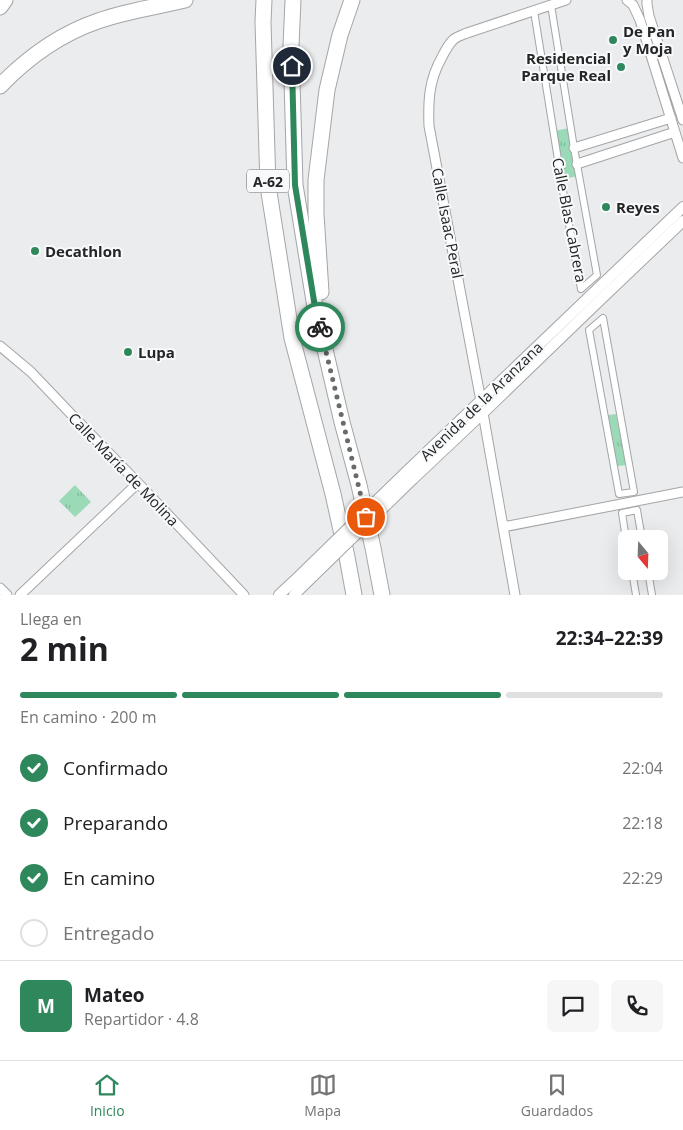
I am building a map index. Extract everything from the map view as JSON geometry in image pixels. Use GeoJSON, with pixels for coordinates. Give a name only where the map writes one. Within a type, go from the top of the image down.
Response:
{"type":"FeatureCollection","features":[{"type":"Feature","properties":{"kind":"highway"},"geometry":{"type":"LineString","coordinates":[[0,7],[4,0]]}},
{"type":"Feature","properties":{"kind":"highway"},"geometry":{"type":"LineString","coordinates":[[0,86],[44,48],[75,30],[116,15],[184,0]]}},
{"type":"Feature","properties":{"kind":"highway","name":"A-62"},"geometry":{"type":"LineString","coordinates":[[264,0],[268,186],[292,338],[333,494],[354,595]]}},
{"type":"Feature","properties":{"kind":"highway","name":"A-62"},"geometry":{"type":"LineString","coordinates":[[293,0],[291,46],[295,185],[315,307],[361,494],[382,595]]}},
{"type":"Feature","properties":{"kind":"highway"},"geometry":{"type":"LineString","coordinates":[[342,422],[322,297],[316,214],[316,180],[327,90],[340,35],[352,0]]}},
{"type":"Feature","properties":{"kind":"highway"},"geometry":{"type":"LineString","coordinates":[[292,338],[328,506],[344,595]]}},
{"type":"Feature","properties":{"kind":"street"},"geometry":{"type":"LineString","coordinates":[[534,11],[566,0]]}},
{"type":"Feature","properties":{"kind":"street"},"geometry":{"type":"LineString","coordinates":[[627,0],[633,5],[640,20],[683,158]]}},
{"type":"Feature","properties":{"kind":"street"},"geometry":{"type":"LineString","coordinates":[[647,0],[649,16],[683,120]]}},
{"type":"Feature","properties":{"kind":"street","name":"Calle Blas Cabrera"},"geometry":{"type":"LineString","coordinates":[[534,11],[581,289],[597,275],[551,5]]}},
{"type":"Feature","properties":{"kind":"street","name":"Calle Isaac Peral"},"geometry":{"type":"LineString","coordinates":[[481,402],[429,126],[428,101],[430,86],[434,73],[453,39],[534,11]]}},
{"type":"Feature","properties":{"kind":"street"},"geometry":{"type":"LineString","coordinates":[[574,148],[671,118]]}},
{"type":"Feature","properties":{"kind":"street"},"geometry":{"type":"LineString","coordinates":[[577,164],[675,132]]}},
{"type":"Feature","properties":{"kind":"street","name":"Avenida de la Aranzana"},"geometry":{"type":"LineString","coordinates":[[278,595],[296,588],[481,402],[683,207]]}},
{"type":"Feature","properties":{"kind":"street","name":"Avenida de la Aranzana"},"geometry":{"type":"LineString","coordinates":[[410,475],[484,414],[587,312],[683,221]]}},
{"type":"Feature","properties":{"kind":"street"},"geometry":{"type":"LineString","coordinates":[[603,318],[634,492],[618,494],[590,330],[603,318]]}},
{"type":"Feature","properties":{"kind":"street","name":"Calle María de Molina"},"geometry":{"type":"LineString","coordinates":[[2,350],[31,372],[244,595]]}},
{"type":"Feature","properties":{"kind":"street"},"geometry":{"type":"LineString","coordinates":[[484,414],[515,595]]}},
{"type":"Feature","properties":{"kind":"street"},"geometry":{"type":"LineString","coordinates":[[20,595],[138,483]]}},
{"type":"Feature","properties":{"kind":"street"},"geometry":{"type":"LineString","coordinates":[[503,527],[683,492]]}},
{"type":"Feature","properties":{"kind":"street"},"geometry":{"type":"LineString","coordinates":[[625,530],[622,513],[637,510],[640,530]]}},
{"type":"Feature","properties":{"kind":"street"},"geometry":{"type":"LineString","coordinates":[[634,580],[636,595]]}},
{"type":"Feature","properties":{"kind":"street"},"geometry":{"type":"LineString","coordinates":[[650,580],[652,595]]}},
{"type":"Feature","properties":{"kind":"street"},"geometry":{"type":"LineString","coordinates":[[0,588],[7,595]]}},
{"type":"Feature","properties":{"kind":"green space"},"geometry":{"type":"Polygon","coordinates":[[[570,128],[578,176],[563,179],[554,131],[570,128]]]}},
{"type":"Feature","properties":{"kind":"green space"},"geometry":{"type":"Polygon","coordinates":[[[616,414],[626,465],[612,467],[602,416],[616,414]]]}},
{"type":"Feature","properties":{"kind":"green space"},"geometry":{"type":"Polygon","coordinates":[[[75,485],[91,502],[75,517],[59,501],[75,485]]]}},
{"type":"Feature","properties":{"kind":"way so far"},"geometry":{"type":"LineString","coordinates":[[320,327],[366,517]]}},
{"type":"Feature","properties":{"kind":"place","name":"De Pan y Moja"},"geometry":{"type":"Point","coordinates":[613,40]}},
{"type":"Feature","properties":{"kind":"place","name":"Residencial Parque Real"},"geometry":{"type":"Point","coordinates":[621,67]}},
{"type":"Feature","properties":{"kind":"place","name":"Reyes"},"geometry":{"type":"Point","coordinates":[606,207]}},
{"type":"Feature","properties":{"kind":"place","name":"Decathlon"},"geometry":{"type":"Point","coordinates":[35,251]}},
{"type":"Feature","properties":{"kind":"place","name":"Lupa"},"geometry":{"type":"Point","coordinates":[128,352]}},
{"type":"Feature","properties":{"kind":"route"},"geometry":{"type":"LineString","coordinates":[[292,66],[295,185],[320,327]]}}]}
